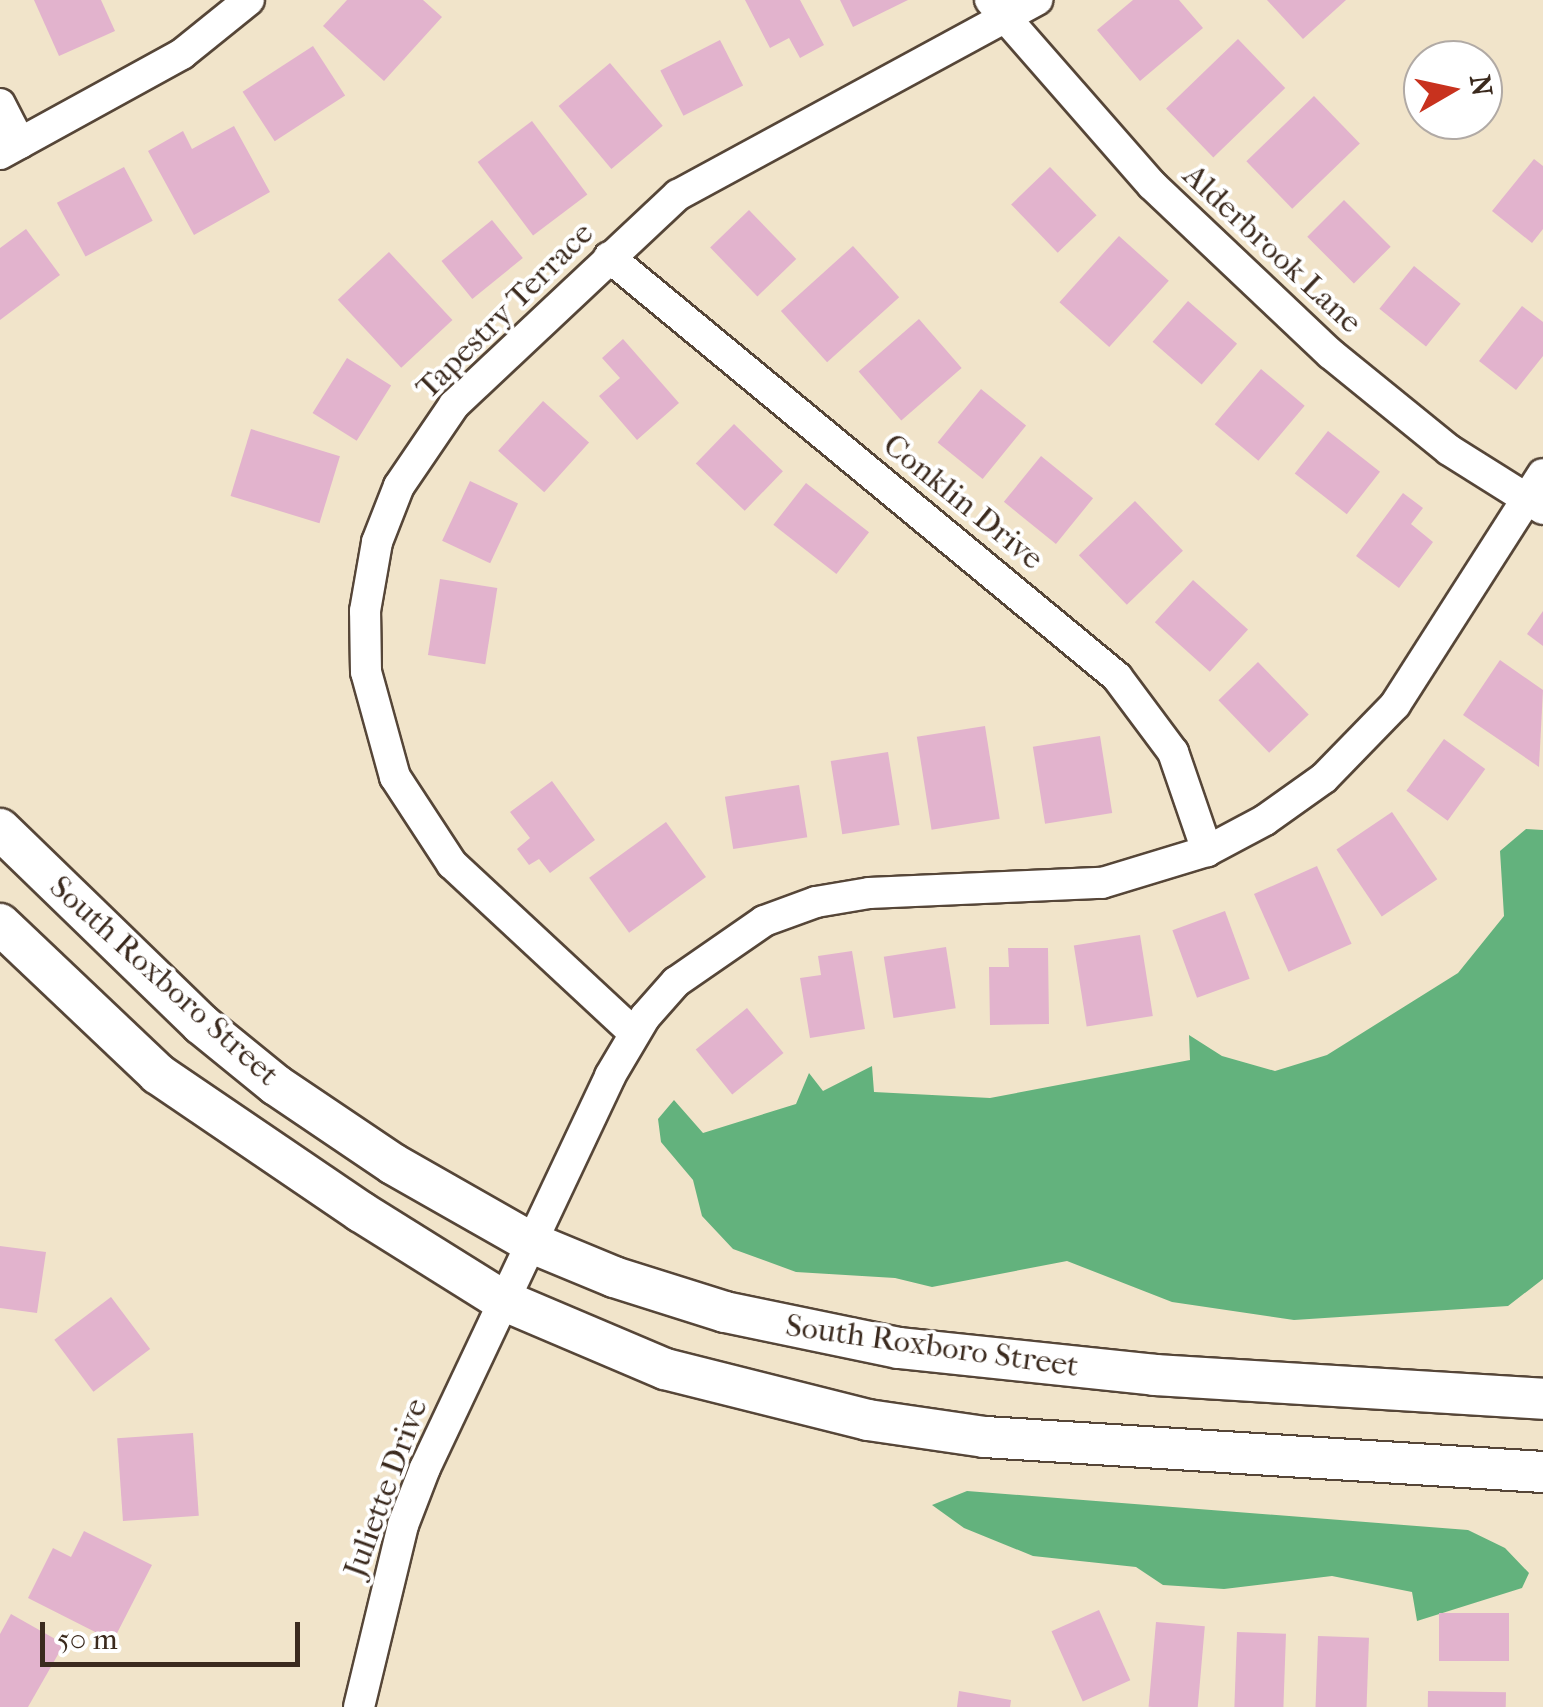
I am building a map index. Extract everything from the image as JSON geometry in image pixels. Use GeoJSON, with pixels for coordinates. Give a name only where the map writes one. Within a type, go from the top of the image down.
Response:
{"type":"FeatureCollection","features":[{"type":"Feature","properties":{"kind":"street"},"geometry":{"type":"LineString","coordinates":[[0,104],[10,149],[182,54],[249,0]]}},
{"type":"Feature","properties":{"kind":"street","name":"Tapestry Terrace"},"geometry":{"type":"LineString","coordinates":[[634,1034],[475,887],[420,823],[378,730],[366,672],[365,611],[377,542],[419,450],[454,405],[678,195],[997,10],[1036,0]]}},
{"type":"Feature","properties":{"kind":"street","name":"Alderbrook Lane"},"geometry":{"type":"LineString","coordinates":[[997,10],[1152,185],[1332,354],[1406,418],[1538,494]]}},
{"type":"Feature","properties":{"kind":"street","name":"Conklin Drive"},"geometry":{"type":"LineString","coordinates":[[609,256],[1118,677],[1173,752],[1207,851]]}},
{"type":"Feature","properties":{"kind":"street","name":"Juliette Drive"},"geometry":{"type":"LineString","coordinates":[[358,1707],[403,1525],[500,1299],[532,1243],[634,1034],[676,982],[713,951],[764,921],[816,902],[870,893],[1102,883],[1207,851],[1294,799],[1370,734],[1538,494]]}},
{"type":"Feature","properties":{"kind":"street","name":"South Roxboro Street"},"geometry":{"type":"LineString","coordinates":[[0,830],[201,1024],[276,1085],[393,1164],[532,1243],[725,1312],[840,1340],[1155,1375],[1543,1399]]}},
{"type":"Feature","properties":{"kind":"street","name":"South Roxboro Street"},"geometry":{"type":"LineString","coordinates":[[0,924],[158,1074],[500,1299],[665,1369],[868,1420],[985,1437],[1543,1472]]}},
{"type":"Feature","properties":{"kind":"green space"},"geometry":{"type":"Polygon","coordinates":[[[1526,829],[1543,830],[1543,1279],[1508,1306],[1294,1320],[1172,1302],[1067,1261],[932,1287],[895,1278],[796,1272],[733,1249],[702,1216],[693,1180],[661,1142],[658,1119],[674,1100],[703,1133],[796,1104],[809,1073],[823,1091],[872,1066],[874,1092],[990,1098],[1190,1060],[1189,1035],[1222,1056],[1275,1071],[1327,1055],[1458,973],[1504,916],[1500,851],[1526,829]]]}},
{"type":"Feature","properties":{"kind":"green space"},"geometry":{"type":"Polygon","coordinates":[[[967,1491],[1468,1530],[1505,1548],[1529,1573],[1522,1588],[1417,1621],[1412,1592],[1332,1576],[1224,1589],[1163,1585],[1136,1567],[1033,1556],[964,1528],[932,1505],[967,1491]]]}},
{"type":"Feature","properties":{"kind":"building"},"geometry":{"type":"Polygon","coordinates":[[[34,0],[101,0],[115,31],[59,56],[34,0]]]}},
{"type":"Feature","properties":{"kind":"building"},"geometry":{"type":"Polygon","coordinates":[[[347,0],[423,0],[442,17],[384,81],[323,26],[347,0]]]}},
{"type":"Feature","properties":{"kind":"building"},"geometry":{"type":"Polygon","coordinates":[[[745,0],[800,0],[824,45],[800,58],[789,38],[770,48],[745,0]]]}},
{"type":"Feature","properties":{"kind":"building"},"geometry":{"type":"Polygon","coordinates":[[[840,0],[908,0],[853,27],[840,0]]]}},
{"type":"Feature","properties":{"kind":"building"},"geometry":{"type":"Polygon","coordinates":[[[1133,0],[1179,0],[1203,28],[1140,81],[1097,30],[1133,0]]]}},
{"type":"Feature","properties":{"kind":"building"},"geometry":{"type":"Polygon","coordinates":[[[1267,0],[1346,0],[1303,39],[1267,0]]]}},
{"type":"Feature","properties":{"kind":"building"},"geometry":{"type":"Polygon","coordinates":[[[1238,39],[1285,88],[1213,157],[1166,108],[1238,39]]]}},
{"type":"Feature","properties":{"kind":"building"},"geometry":{"type":"Polygon","coordinates":[[[720,40],[743,85],[683,116],[660,70],[720,40]]]}},
{"type":"Feature","properties":{"kind":"building"},"geometry":{"type":"Polygon","coordinates":[[[313,46],[345,95],[275,141],[243,92],[313,46]]]}},
{"type":"Feature","properties":{"kind":"building"},"geometry":{"type":"Polygon","coordinates":[[[610,63],[663,126],[611,169],[559,106],[610,63]]]}},
{"type":"Feature","properties":{"kind":"building"},"geometry":{"type":"Polygon","coordinates":[[[1314,96],[1360,143],[1292,209],[1246,161],[1314,96]]]}},
{"type":"Feature","properties":{"kind":"building"},"geometry":{"type":"Polygon","coordinates":[[[532,121],[587,194],[533,235],[478,162],[532,121]]]}},
{"type":"Feature","properties":{"kind":"building"},"geometry":{"type":"Polygon","coordinates":[[[234,126],[270,192],[194,235],[148,151],[183,131],[192,149],[234,126]]]}},
{"type":"Feature","properties":{"kind":"building"},"geometry":{"type":"Polygon","coordinates":[[[1534,159],[1543,166],[1543,229],[1532,243],[1492,211],[1534,159]]]}},
{"type":"Feature","properties":{"kind":"building"},"geometry":{"type":"Polygon","coordinates":[[[124,167],[153,221],[86,257],[57,203],[124,167]]]}},
{"type":"Feature","properties":{"kind":"building"},"geometry":{"type":"Polygon","coordinates":[[[1050,167],[1097,215],[1058,253],[1011,205],[1050,167]]]}},
{"type":"Feature","properties":{"kind":"building"},"geometry":{"type":"Polygon","coordinates":[[[1344,200],[1391,247],[1354,283],[1307,237],[1344,200]]]}},
{"type":"Feature","properties":{"kind":"building"},"geometry":{"type":"Polygon","coordinates":[[[749,210],[796,259],[757,296],[710,248],[749,210]]]}},
{"type":"Feature","properties":{"kind":"building"},"geometry":{"type":"Polygon","coordinates":[[[492,220],[523,258],[472,299],[441,261],[492,220]]]}},
{"type":"Feature","properties":{"kind":"building"},"geometry":{"type":"Polygon","coordinates":[[[26,229],[60,275],[0,320],[0,248],[26,229]]]}},
{"type":"Feature","properties":{"kind":"building"},"geometry":{"type":"Polygon","coordinates":[[[1119,236],[1169,281],[1109,347],[1059,302],[1119,236]]]}},
{"type":"Feature","properties":{"kind":"building"},"geometry":{"type":"Polygon","coordinates":[[[853,246],[899,297],[827,362],[781,311],[853,246]]]}},
{"type":"Feature","properties":{"kind":"building"},"geometry":{"type":"Polygon","coordinates":[[[389,252],[452,320],[401,368],[338,300],[389,252]]]}},
{"type":"Feature","properties":{"kind":"building"},"geometry":{"type":"Polygon","coordinates":[[[1414,266],[1461,304],[1426,347],[1379,309],[1414,266]]]}},
{"type":"Feature","properties":{"kind":"building"},"geometry":{"type":"Polygon","coordinates":[[[1188,301],[1237,344],[1202,384],[1153,342],[1188,301]]]}},
{"type":"Feature","properties":{"kind":"building"},"geometry":{"type":"Polygon","coordinates":[[[1522,306],[1543,322],[1543,356],[1516,390],[1479,361],[1522,306]]]}},
{"type":"Feature","properties":{"kind":"building"},"geometry":{"type":"Polygon","coordinates":[[[919,319],[962,368],[901,421],[859,371],[919,319]]]}},
{"type":"Feature","properties":{"kind":"building"},"geometry":{"type":"Polygon","coordinates":[[[623,339],[679,403],[637,440],[599,396],[620,378],[602,358],[623,339]]]}},
{"type":"Feature","properties":{"kind":"building"},"geometry":{"type":"Polygon","coordinates":[[[347,358],[391,386],[357,441],[313,413],[347,358]]]}},
{"type":"Feature","properties":{"kind":"building"},"geometry":{"type":"Polygon","coordinates":[[[1261,369],[1305,406],[1258,461],[1215,424],[1261,369]]]}},
{"type":"Feature","properties":{"kind":"building"},"geometry":{"type":"Polygon","coordinates":[[[981,389],[1026,426],[983,479],[938,443],[981,389]]]}},
{"type":"Feature","properties":{"kind":"building"},"geometry":{"type":"Polygon","coordinates":[[[543,401],[589,442],[544,492],[498,451],[543,401]]]}},
{"type":"Feature","properties":{"kind":"building"},"geometry":{"type":"Polygon","coordinates":[[[734,424],[783,471],[745,511],[696,464],[734,424]]]}},
{"type":"Feature","properties":{"kind":"building"},"geometry":{"type":"Polygon","coordinates":[[[251,429],[340,456],[319,523],[231,496],[251,429]]]}},
{"type":"Feature","properties":{"kind":"building"},"geometry":{"type":"Polygon","coordinates":[[[1328,431],[1380,472],[1347,514],[1295,474],[1328,431]]]}},
{"type":"Feature","properties":{"kind":"building"},"geometry":{"type":"Polygon","coordinates":[[[1041,456],[1093,498],[1056,544],[1004,502],[1041,456]]]}},
{"type":"Feature","properties":{"kind":"building"},"geometry":{"type":"Polygon","coordinates":[[[470,481],[518,503],[490,563],[442,541],[470,481]]]}},
{"type":"Feature","properties":{"kind":"building"},"geometry":{"type":"Polygon","coordinates":[[[806,483],[869,532],[836,574],[773,525],[806,483]]]}},
{"type":"Feature","properties":{"kind":"building"},"geometry":{"type":"Polygon","coordinates":[[[1403,493],[1423,508],[1411,524],[1433,542],[1399,588],[1356,556],[1403,493]]]}},
{"type":"Feature","properties":{"kind":"building"},"geometry":{"type":"Polygon","coordinates":[[[1135,501],[1183,551],[1127,605],[1079,555],[1135,501]]]}},
{"type":"Feature","properties":{"kind":"building"},"geometry":{"type":"Polygon","coordinates":[[[440,579],[497,588],[485,664],[428,655],[440,579]]]}},
{"type":"Feature","properties":{"kind":"building"},"geometry":{"type":"Polygon","coordinates":[[[1193,580],[1248,630],[1210,672],[1155,622],[1193,580]]]}},
{"type":"Feature","properties":{"kind":"building"},"geometry":{"type":"Polygon","coordinates":[[[1543,611],[1543,646],[1527,634],[1543,611]]]}},
{"type":"Feature","properties":{"kind":"building"},"geometry":{"type":"Polygon","coordinates":[[[1500,660],[1543,690],[1539,767],[1463,715],[1500,660]]]}},
{"type":"Feature","properties":{"kind":"building"},"geometry":{"type":"Polygon","coordinates":[[[1258,662],[1309,715],[1269,753],[1218,700],[1258,662]]]}},
{"type":"Feature","properties":{"kind":"building"},"geometry":{"type":"Polygon","coordinates":[[[985,726],[1000,819],[932,830],[917,737],[985,726]]]}},
{"type":"Feature","properties":{"kind":"building"},"geometry":{"type":"Polygon","coordinates":[[[1100,736],[1112,813],[1045,824],[1033,747],[1100,736]]]}},
{"type":"Feature","properties":{"kind":"building"},"geometry":{"type":"Polygon","coordinates":[[[1444,739],[1485,769],[1448,821],[1406,791],[1444,739]]]}},
{"type":"Feature","properties":{"kind":"building"},"geometry":{"type":"Polygon","coordinates":[[[888,752],[900,825],[842,834],[831,761],[888,752]]]}},
{"type":"Feature","properties":{"kind":"building"},"geometry":{"type":"Polygon","coordinates":[[[552,781],[595,840],[550,873],[539,859],[529,865],[517,849],[530,838],[510,812],[552,781]]]}},
{"type":"Feature","properties":{"kind":"building"},"geometry":{"type":"Polygon","coordinates":[[[799,785],[807,837],[733,849],[725,797],[799,785]]]}},
{"type":"Feature","properties":{"kind":"building"},"geometry":{"type":"Polygon","coordinates":[[[1392,812],[1437,879],[1382,917],[1336,849],[1392,812]]]}},
{"type":"Feature","properties":{"kind":"building"},"geometry":{"type":"Polygon","coordinates":[[[666,822],[706,877],[629,933],[589,878],[666,822]]]}},
{"type":"Feature","properties":{"kind":"building"},"geometry":{"type":"Polygon","coordinates":[[[1317,866],[1352,944],[1289,972],[1254,894],[1317,866]]]}},
{"type":"Feature","properties":{"kind":"building"},"geometry":{"type":"Polygon","coordinates":[[[1225,911],[1250,979],[1197,998],[1172,930],[1225,911]]]}},
{"type":"Feature","properties":{"kind":"building"},"geometry":{"type":"Polygon","coordinates":[[[1140,935],[1153,1016],[1087,1026],[1074,945],[1140,935]]]}},
{"type":"Feature","properties":{"kind":"building"},"geometry":{"type":"Polygon","coordinates":[[[946,947],[956,1008],[893,1018],[884,957],[946,947]]]}},
{"type":"Feature","properties":{"kind":"building"},"geometry":{"type":"Polygon","coordinates":[[[1008,948],[1048,948],[1049,1024],[990,1025],[989,967],[1009,967],[1008,948]]]}},
{"type":"Feature","properties":{"kind":"building"},"geometry":{"type":"Polygon","coordinates":[[[852,951],[865,1029],[810,1038],[800,978],[821,975],[818,956],[852,951]]]}},
{"type":"Feature","properties":{"kind":"building"},"geometry":{"type":"Polygon","coordinates":[[[747,1008],[784,1053],[732,1095],[696,1050],[747,1008]]]}},
{"type":"Feature","properties":{"kind":"building"},"geometry":{"type":"Polygon","coordinates":[[[0,1246],[46,1252],[37,1313],[0,1308],[0,1246]]]}},
{"type":"Feature","properties":{"kind":"building"},"geometry":{"type":"Polygon","coordinates":[[[111,1297],[150,1349],[93,1392],[54,1340],[111,1297]]]}},
{"type":"Feature","properties":{"kind":"building"},"geometry":{"type":"Polygon","coordinates":[[[193,1433],[199,1516],[123,1521],[117,1438],[193,1433]]]}},
{"type":"Feature","properties":{"kind":"building"},"geometry":{"type":"Polygon","coordinates":[[[84,1531],[152,1565],[113,1641],[28,1598],[53,1548],[71,1557],[84,1531]]]}},
{"type":"Feature","properties":{"kind":"building"},"geometry":{"type":"Polygon","coordinates":[[[1099,1610],[1130,1680],[1083,1701],[1051,1631],[1099,1610]]]}},
{"type":"Feature","properties":{"kind":"building"},"geometry":{"type":"Polygon","coordinates":[[[1439,1613],[1509,1613],[1509,1661],[1439,1661],[1439,1613]]]}},
{"type":"Feature","properties":{"kind":"building"},"geometry":{"type":"Polygon","coordinates":[[[11,1614],[64,1644],[28,1707],[0,1707],[0,1634],[11,1614]]]}},
{"type":"Feature","properties":{"kind":"building"},"geometry":{"type":"Polygon","coordinates":[[[1156,1622],[1205,1626],[1198,1707],[1149,1707],[1156,1622]]]}},
{"type":"Feature","properties":{"kind":"building"},"geometry":{"type":"Polygon","coordinates":[[[1237,1632],[1286,1634],[1283,1707],[1234,1707],[1237,1632]]]}},
{"type":"Feature","properties":{"kind":"building"},"geometry":{"type":"Polygon","coordinates":[[[1318,1636],[1369,1638],[1367,1707],[1316,1707],[1318,1636]]]}},
{"type":"Feature","properties":{"kind":"building"},"geometry":{"type":"Polygon","coordinates":[[[959,1691],[1011,1700],[1010,1707],[957,1707],[959,1691]]]}},
{"type":"Feature","properties":{"kind":"building"},"geometry":{"type":"Polygon","coordinates":[[[1428,1691],[1506,1692],[1506,1707],[1428,1707],[1428,1691]]]}}]}
